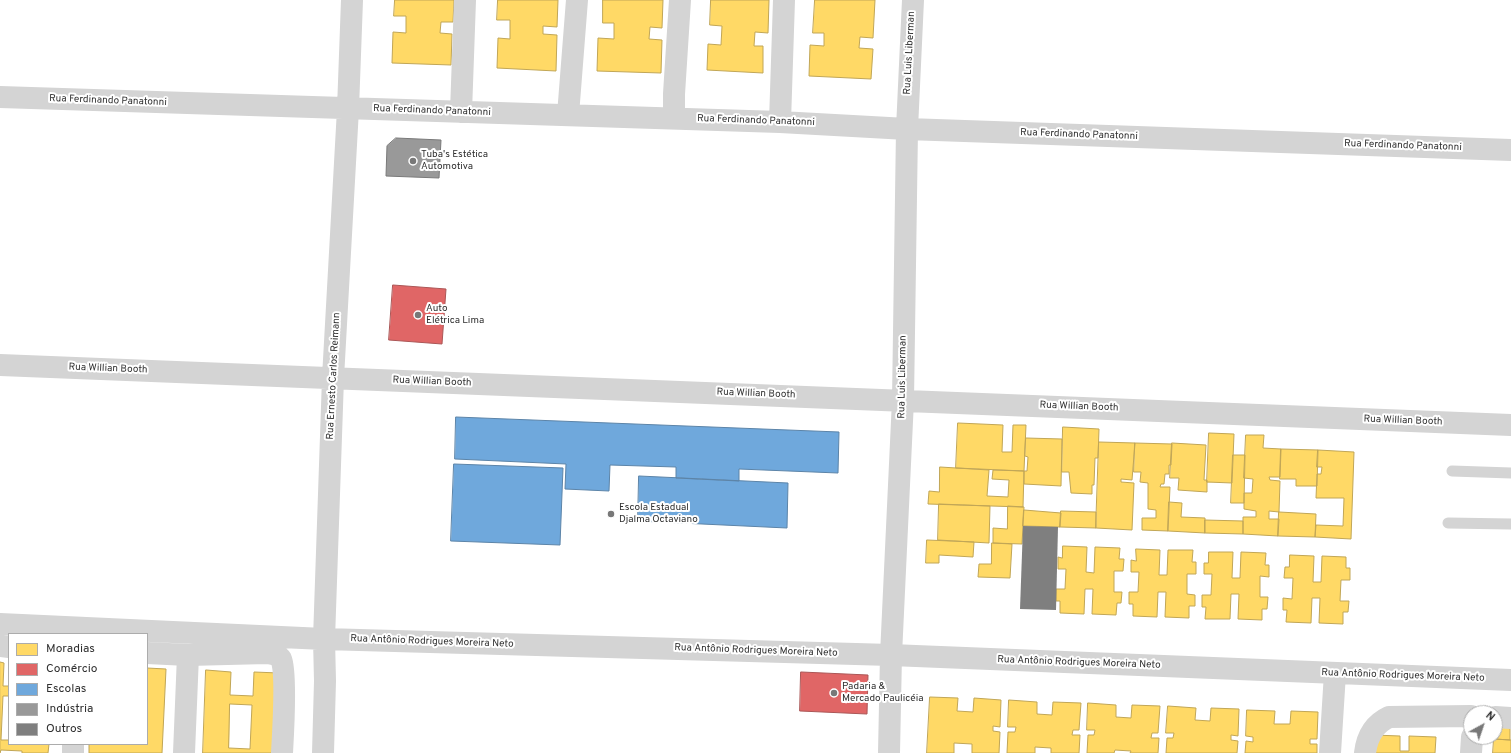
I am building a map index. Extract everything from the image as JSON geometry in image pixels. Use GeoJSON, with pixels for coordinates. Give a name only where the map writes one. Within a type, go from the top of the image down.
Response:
{"type":"FeatureCollection","features":[{"type":"Feature","properties":{"kind":"street","name":"Rua Ernesto Carlos Reimann"},"geometry":{"type":"LineString","coordinates":[[323,753],[325,681],[324,639],[333,378],[348,108],[352,0]]}},
{"type":"Feature","properties":{"kind":"street"},"geometry":{"type":"LineString","coordinates":[[462,112],[465,0]]}},
{"type":"Feature","properties":{"kind":"street"},"geometry":{"type":"LineString","coordinates":[[568,115],[577,0]]}},
{"type":"Feature","properties":{"kind":"street"},"geometry":{"type":"LineString","coordinates":[[674,118],[674,94],[680,0]]}},
{"type":"Feature","properties":{"kind":"street"},"geometry":{"type":"LineString","coordinates":[[780,122],[784,0]]}},
{"type":"Feature","properties":{"kind":"street","name":"Rua Luis Liberman"},"geometry":{"type":"LineString","coordinates":[[889,753],[891,655],[903,400],[907,129],[912,0]]}},
{"type":"Feature","properties":{"kind":"street","name":"Rua Ferdinando Panatonni"},"geometry":{"type":"LineString","coordinates":[[0,97],[674,118],[907,129],[1511,150]]}},
{"type":"Feature","properties":{"kind":"street","name":"Rua Willian Booth"},"geometry":{"type":"LineString","coordinates":[[0,365],[1511,425]]}},
{"type":"Feature","properties":{"kind":"street","name":"Rua Antônio Rodrigues Moreira Neto"},"geometry":{"type":"LineString","coordinates":[[0,624],[73,631],[136,633]]}},
{"type":"Feature","properties":{"kind":"street","name":"Rua Antônio Rodrigues Moreira Neto"},"geometry":{"type":"LineString","coordinates":[[148,633],[891,655],[1511,680]]}},
{"type":"Feature","properties":{"kind":"street"},"geometry":{"type":"LineString","coordinates":[[148,653],[188,655],[267,653],[278,656],[281,660],[283,678],[282,753]]}},
{"type":"Feature","properties":{"kind":"street"},"geometry":{"type":"LineString","coordinates":[[184,753],[188,655]]}},
{"type":"Feature","properties":{"kind":"street"},"geometry":{"type":"LineString","coordinates":[[1330,753],[1335,673]]}},
{"type":"Feature","properties":{"kind":"street"},"geometry":{"type":"LineString","coordinates":[[1365,753],[1366,742],[1374,727],[1389,717],[1463,716]]}},
{"type":"Feature","properties":{"kind":"lane"},"geometry":{"type":"LineString","coordinates":[[1452,471],[1511,473]]}},
{"type":"Feature","properties":{"kind":"lane"},"geometry":{"type":"LineString","coordinates":[[1448,523],[1511,524]]}},
{"type":"Feature","properties":{"kind":"building: Moradias"},"geometry":{"type":"Polygon","coordinates":[[[395,0],[454,0],[453,22],[441,22],[440,33],[452,34],[451,65],[392,63],[393,32],[406,33],[406,16],[394,16],[395,0]]]}},
{"type":"Feature","properties":{"kind":"building: Moradias"},"geometry":{"type":"Polygon","coordinates":[[[498,0],[558,0],[557,27],[543,26],[543,34],[557,35],[556,71],[497,68],[498,38],[510,39],[510,20],[497,20],[498,0]]]}},
{"type":"Feature","properties":{"kind":"building: Moradias"},"geometry":{"type":"Polygon","coordinates":[[[603,0],[663,0],[662,28],[650,27],[649,39],[662,40],[661,73],[597,71],[598,38],[614,39],[614,23],[603,23],[603,0]]]}},
{"type":"Feature","properties":{"kind":"building: Moradias"},"geometry":{"type":"Polygon","coordinates":[[[711,0],[769,0],[768,33],[755,32],[754,46],[763,46],[763,73],[707,70],[708,44],[721,45],[722,26],[710,25],[711,0]]]}},
{"type":"Feature","properties":{"kind":"building: Moradias"},"geometry":{"type":"Polygon","coordinates":[[[815,0],[875,0],[873,38],[860,37],[859,48],[873,49],[871,79],[809,76],[810,45],[824,46],[824,33],[813,33],[815,0]]]}},
{"type":"Feature","properties":{"kind":"building: Moradias"},"geometry":{"type":"Polygon","coordinates":[[[958,423],[1003,425],[1002,452],[1012,452],[1013,425],[1026,425],[1024,471],[956,468],[958,423]]]}},
{"type":"Feature","properties":{"kind":"building: Moradias"},"geometry":{"type":"Polygon","coordinates":[[[1063,427],[1099,429],[1098,458],[1095,458],[1094,485],[1092,485],[1092,494],[1071,493],[1069,472],[1062,472],[1063,427]]]}},
{"type":"Feature","properties":{"kind":"building: Moradias"},"geometry":{"type":"Polygon","coordinates":[[[1209,433],[1234,434],[1232,483],[1207,482],[1209,433]]]}},
{"type":"Feature","properties":{"kind":"building: Moradias"},"geometry":{"type":"Polygon","coordinates":[[[1246,435],[1264,435],[1263,448],[1281,449],[1280,477],[1269,477],[1270,480],[1280,481],[1279,512],[1269,511],[1269,519],[1279,519],[1278,536],[1243,534],[1243,517],[1256,517],[1256,511],[1244,509],[1244,493],[1252,493],[1253,479],[1244,478],[1246,435]]]}},
{"type":"Feature","properties":{"kind":"building: Moradias"},"geometry":{"type":"Polygon","coordinates":[[[1026,438],[1062,439],[1061,486],[1024,484],[1024,471],[1027,471],[1028,457],[1025,456],[1026,438]]]}},
{"type":"Feature","properties":{"kind":"building: Moradias"},"geometry":{"type":"Polygon","coordinates":[[[1099,442],[1135,443],[1132,480],[1121,479],[1121,482],[1134,483],[1132,530],[1096,528],[1099,442]]]}},
{"type":"Feature","properties":{"kind":"building: Moradias"},"geometry":{"type":"Polygon","coordinates":[[[1135,443],[1172,444],[1169,474],[1165,474],[1164,484],[1161,484],[1160,487],[1170,487],[1168,531],[1142,530],[1142,518],[1156,518],[1156,510],[1148,509],[1148,483],[1140,482],[1141,472],[1134,472],[1135,443]]]}},
{"type":"Feature","properties":{"kind":"building: Moradias"},"geometry":{"type":"Polygon","coordinates":[[[1172,443],[1206,445],[1204,480],[1207,480],[1207,492],[1178,490],[1179,478],[1170,478],[1172,443]]]}},
{"type":"Feature","properties":{"kind":"building: Moradias"},"geometry":{"type":"Polygon","coordinates":[[[1281,449],[1318,450],[1317,486],[1296,486],[1296,479],[1280,479],[1281,449]]]}},
{"type":"Feature","properties":{"kind":"building: Moradias"},"geometry":{"type":"Polygon","coordinates":[[[1318,450],[1354,452],[1351,539],[1315,537],[1316,525],[1343,526],[1344,498],[1316,498],[1317,474],[1321,474],[1322,467],[1317,467],[1318,450]]]}},
{"type":"Feature","properties":{"kind":"building: Moradias"},"geometry":{"type":"Polygon","coordinates":[[[1233,455],[1245,455],[1244,503],[1231,503],[1233,455]]]}},
{"type":"Feature","properties":{"kind":"building: Moradias"},"geometry":{"type":"Polygon","coordinates":[[[940,467],[989,470],[987,496],[1008,497],[1009,480],[992,479],[993,470],[1024,471],[1023,507],[928,504],[929,491],[939,492],[940,467]]]}},
{"type":"Feature","properties":{"kind":"building: Moradias"},"geometry":{"type":"Polygon","coordinates":[[[1169,502],[1182,503],[1181,517],[1205,518],[1205,533],[1168,531],[1169,502]]]}},
{"type":"Feature","properties":{"kind":"building: Moradias"},"geometry":{"type":"Polygon","coordinates":[[[939,504],[990,506],[989,543],[938,540],[939,504]]]}},
{"type":"Feature","properties":{"kind":"building: Moradias"},"geometry":{"type":"Polygon","coordinates":[[[1008,506],[1024,507],[1022,544],[993,543],[993,528],[1007,529],[1008,506]]]}},
{"type":"Feature","properties":{"kind":"building: Moradias"},"geometry":{"type":"Polygon","coordinates":[[[1024,510],[1061,513],[1060,527],[1023,526],[1024,510]]]}},
{"type":"Feature","properties":{"kind":"building: Moradias"},"geometry":{"type":"Polygon","coordinates":[[[1061,511],[1096,512],[1096,528],[1060,527],[1061,511]]]}},
{"type":"Feature","properties":{"kind":"building: Moradias"},"geometry":{"type":"Polygon","coordinates":[[[1279,512],[1316,514],[1315,537],[1278,536],[1279,512]]]}},
{"type":"Feature","properties":{"kind":"building: Moradias"},"geometry":{"type":"Polygon","coordinates":[[[1205,520],[1243,521],[1243,534],[1205,533],[1205,520]]]}},
{"type":"Feature","properties":{"kind":"building: Moradias"},"geometry":{"type":"Polygon","coordinates":[[[927,540],[974,542],[973,557],[939,555],[939,563],[926,563],[927,540]]]}},
{"type":"Feature","properties":{"kind":"building: Moradias"},"geometry":{"type":"Polygon","coordinates":[[[992,543],[1012,544],[1010,578],[978,577],[979,564],[991,564],[992,543]]]}},
{"type":"Feature","properties":{"kind":"building: Moradias"},"geometry":{"type":"Polygon","coordinates":[[[1063,546],[1087,547],[1086,572],[1094,573],[1095,547],[1120,548],[1119,559],[1124,559],[1123,571],[1114,571],[1114,592],[1122,592],[1121,603],[1117,603],[1116,615],[1092,614],[1093,589],[1085,589],[1084,614],[1060,613],[1060,601],[1056,601],[1056,589],[1065,589],[1066,569],[1058,569],[1058,557],[1062,558],[1063,546]]]}},
{"type":"Feature","properties":{"kind":"building: Moradias"},"geometry":{"type":"Polygon","coordinates":[[[1136,549],[1160,550],[1159,575],[1167,575],[1168,550],[1193,550],[1192,562],[1196,562],[1196,574],[1187,574],[1187,594],[1195,595],[1195,606],[1189,606],[1189,618],[1165,617],[1166,592],[1158,592],[1157,617],[1133,616],[1133,604],[1129,604],[1129,592],[1138,592],[1139,572],[1131,572],[1131,560],[1136,561],[1136,549]]]}},
{"type":"Feature","properties":{"kind":"building: Moradias"},"geometry":{"type":"Polygon","coordinates":[[[1209,552],[1233,552],[1232,578],[1240,578],[1241,552],[1266,553],[1265,565],[1269,565],[1269,577],[1260,576],[1260,597],[1268,597],[1267,609],[1262,609],[1262,620],[1238,619],[1239,594],[1231,594],[1230,619],[1205,619],[1206,607],[1202,607],[1202,595],[1211,595],[1212,574],[1204,574],[1204,563],[1208,563],[1209,552]]]}},
{"type":"Feature","properties":{"kind":"building: Moradias"},"geometry":{"type":"Polygon","coordinates":[[[1290,555],[1314,556],[1313,582],[1321,582],[1322,556],[1346,557],[1346,568],[1350,568],[1350,580],[1341,580],[1340,601],[1349,601],[1348,612],[1343,612],[1343,624],[1319,623],[1320,598],[1312,598],[1311,623],[1286,622],[1287,610],[1283,610],[1283,598],[1292,599],[1293,578],[1284,578],[1285,567],[1289,567],[1290,555]]]}},
{"type":"Feature","properties":{"kind":"building: Moradias"},"geometry":{"type":"Polygon","coordinates":[[[0,662],[4,663],[3,686],[8,686],[8,696],[3,696],[1,740],[8,740],[8,745],[49,745],[48,753],[22,753],[22,751],[1,750],[0,753],[0,662]]]}},
{"type":"Feature","properties":{"kind":"building: Moradias"},"geometry":{"type":"Polygon","coordinates":[[[148,668],[166,669],[162,753],[89,753],[89,745],[148,745],[148,668]]]}},
{"type":"Feature","properties":{"kind":"building: Moradias"},"geometry":{"type":"Polygon","coordinates":[[[206,670],[231,672],[230,695],[253,696],[254,672],[279,673],[276,753],[203,753],[206,670]],[[230,704],[229,748],[250,749],[252,705],[230,704]]]}},
{"type":"Feature","properties":{"kind":"building: Moradias"},"geometry":{"type":"Polygon","coordinates":[[[930,697],[958,698],[957,711],[973,712],[974,698],[1001,700],[1000,727],[993,726],[993,731],[1000,732],[999,753],[972,753],[972,744],[954,743],[954,753],[927,753],[930,697]]]}},
{"type":"Feature","properties":{"kind":"building: Moradias"},"geometry":{"type":"Polygon","coordinates":[[[1009,700],[1037,702],[1037,714],[1052,715],[1053,702],[1081,703],[1079,730],[1073,730],[1072,735],[1080,735],[1079,753],[1051,753],[1051,748],[1035,747],[1035,753],[1007,753],[1008,732],[1015,732],[1016,727],[1008,727],[1009,700]]]}},
{"type":"Feature","properties":{"kind":"building: Moradias"},"geometry":{"type":"Polygon","coordinates":[[[1088,703],[1116,705],[1116,717],[1131,718],[1132,705],[1160,706],[1158,733],[1152,733],[1151,738],[1159,738],[1158,753],[1130,753],[1131,751],[1115,750],[1114,753],[1087,753],[1088,735],[1094,735],[1095,730],[1087,730],[1088,703]]]}},
{"type":"Feature","properties":{"kind":"building: Moradias"},"geometry":{"type":"Polygon","coordinates":[[[1168,706],[1196,708],[1195,720],[1210,721],[1211,708],[1239,709],[1238,736],[1231,735],[1231,740],[1238,741],[1237,753],[1166,753],[1167,738],[1173,738],[1174,733],[1166,733],[1168,706]]]}},
{"type":"Feature","properties":{"kind":"building: Moradias"},"geometry":{"type":"Polygon","coordinates":[[[1247,710],[1275,711],[1274,724],[1290,724],[1291,711],[1318,712],[1317,739],[1310,739],[1310,744],[1317,744],[1317,753],[1245,753],[1246,741],[1253,742],[1253,737],[1246,736],[1247,710]]]}},
{"type":"Feature","properties":{"kind":"building: Moradias"},"geometry":{"type":"Polygon","coordinates":[[[1503,723],[1510,723],[1510,740],[1503,740],[1503,723]]]}},
{"type":"Feature","properties":{"kind":"building: Moradias"},"geometry":{"type":"Polygon","coordinates":[[[1374,735],[1400,736],[1400,751],[1409,751],[1409,736],[1436,737],[1435,753],[1373,753],[1374,735]]]}},
{"type":"Feature","properties":{"kind":"building: Moradias"},"geometry":{"type":"Polygon","coordinates":[[[1503,740],[1511,740],[1511,753],[1493,753],[1494,745],[1503,745],[1503,740]]]}},
{"type":"Feature","properties":{"kind":"building: Comércio","name":"Auto Elétrica Lima"},"geometry":{"type":"Polygon","coordinates":[[[393,285],[446,289],[442,344],[389,340],[393,285]]]}},
{"type":"Feature","properties":{"kind":"building: Comércio","name":"Padaria & Mercado Paulicéia"},"geometry":{"type":"Polygon","coordinates":[[[801,672],[868,675],[867,714],[800,711],[801,672]]]}},
{"type":"Feature","properties":{"kind":"building: Escolas"},"geometry":{"type":"Polygon","coordinates":[[[456,417],[839,432],[838,473],[739,469],[739,481],[676,478],[676,467],[610,465],[609,491],[565,489],[566,464],[455,459],[456,417]]]}},
{"type":"Feature","properties":{"kind":"building: Escolas"},"geometry":{"type":"Polygon","coordinates":[[[454,464],[563,468],[560,545],[451,541],[454,464]]]}},
{"type":"Feature","properties":{"kind":"building: Escolas"},"geometry":{"type":"Polygon","coordinates":[[[639,476],[788,483],[787,528],[638,521],[639,476]]]}},
{"type":"Feature","properties":{"kind":"building: Indústria","name":"Tuba's Estética Automotiva"},"geometry":{"type":"Polygon","coordinates":[[[396,138],[441,140],[439,178],[386,176],[387,146],[396,138]]]}},
{"type":"Feature","properties":{"kind":"building: Outros"},"geometry":{"type":"Polygon","coordinates":[[[1023,526],[1058,527],[1056,610],[1020,609],[1023,526]]]}},
{"type":"Feature","properties":{"kind":"place","name":"Tuba's Estética Automotiva"},"geometry":{"type":"Point","coordinates":[413,161]}},
{"type":"Feature","properties":{"kind":"place","name":"Auto Elétrica Lima"},"geometry":{"type":"Point","coordinates":[418,315]}},
{"type":"Feature","properties":{"kind":"place","name":"Escola Estadual Djalma Octaviano"},"geometry":{"type":"Point","coordinates":[611,514]}},
{"type":"Feature","properties":{"kind":"place","name":"Padaria & Mercado Paulicéia"},"geometry":{"type":"Point","coordinates":[834,693]}}]}
